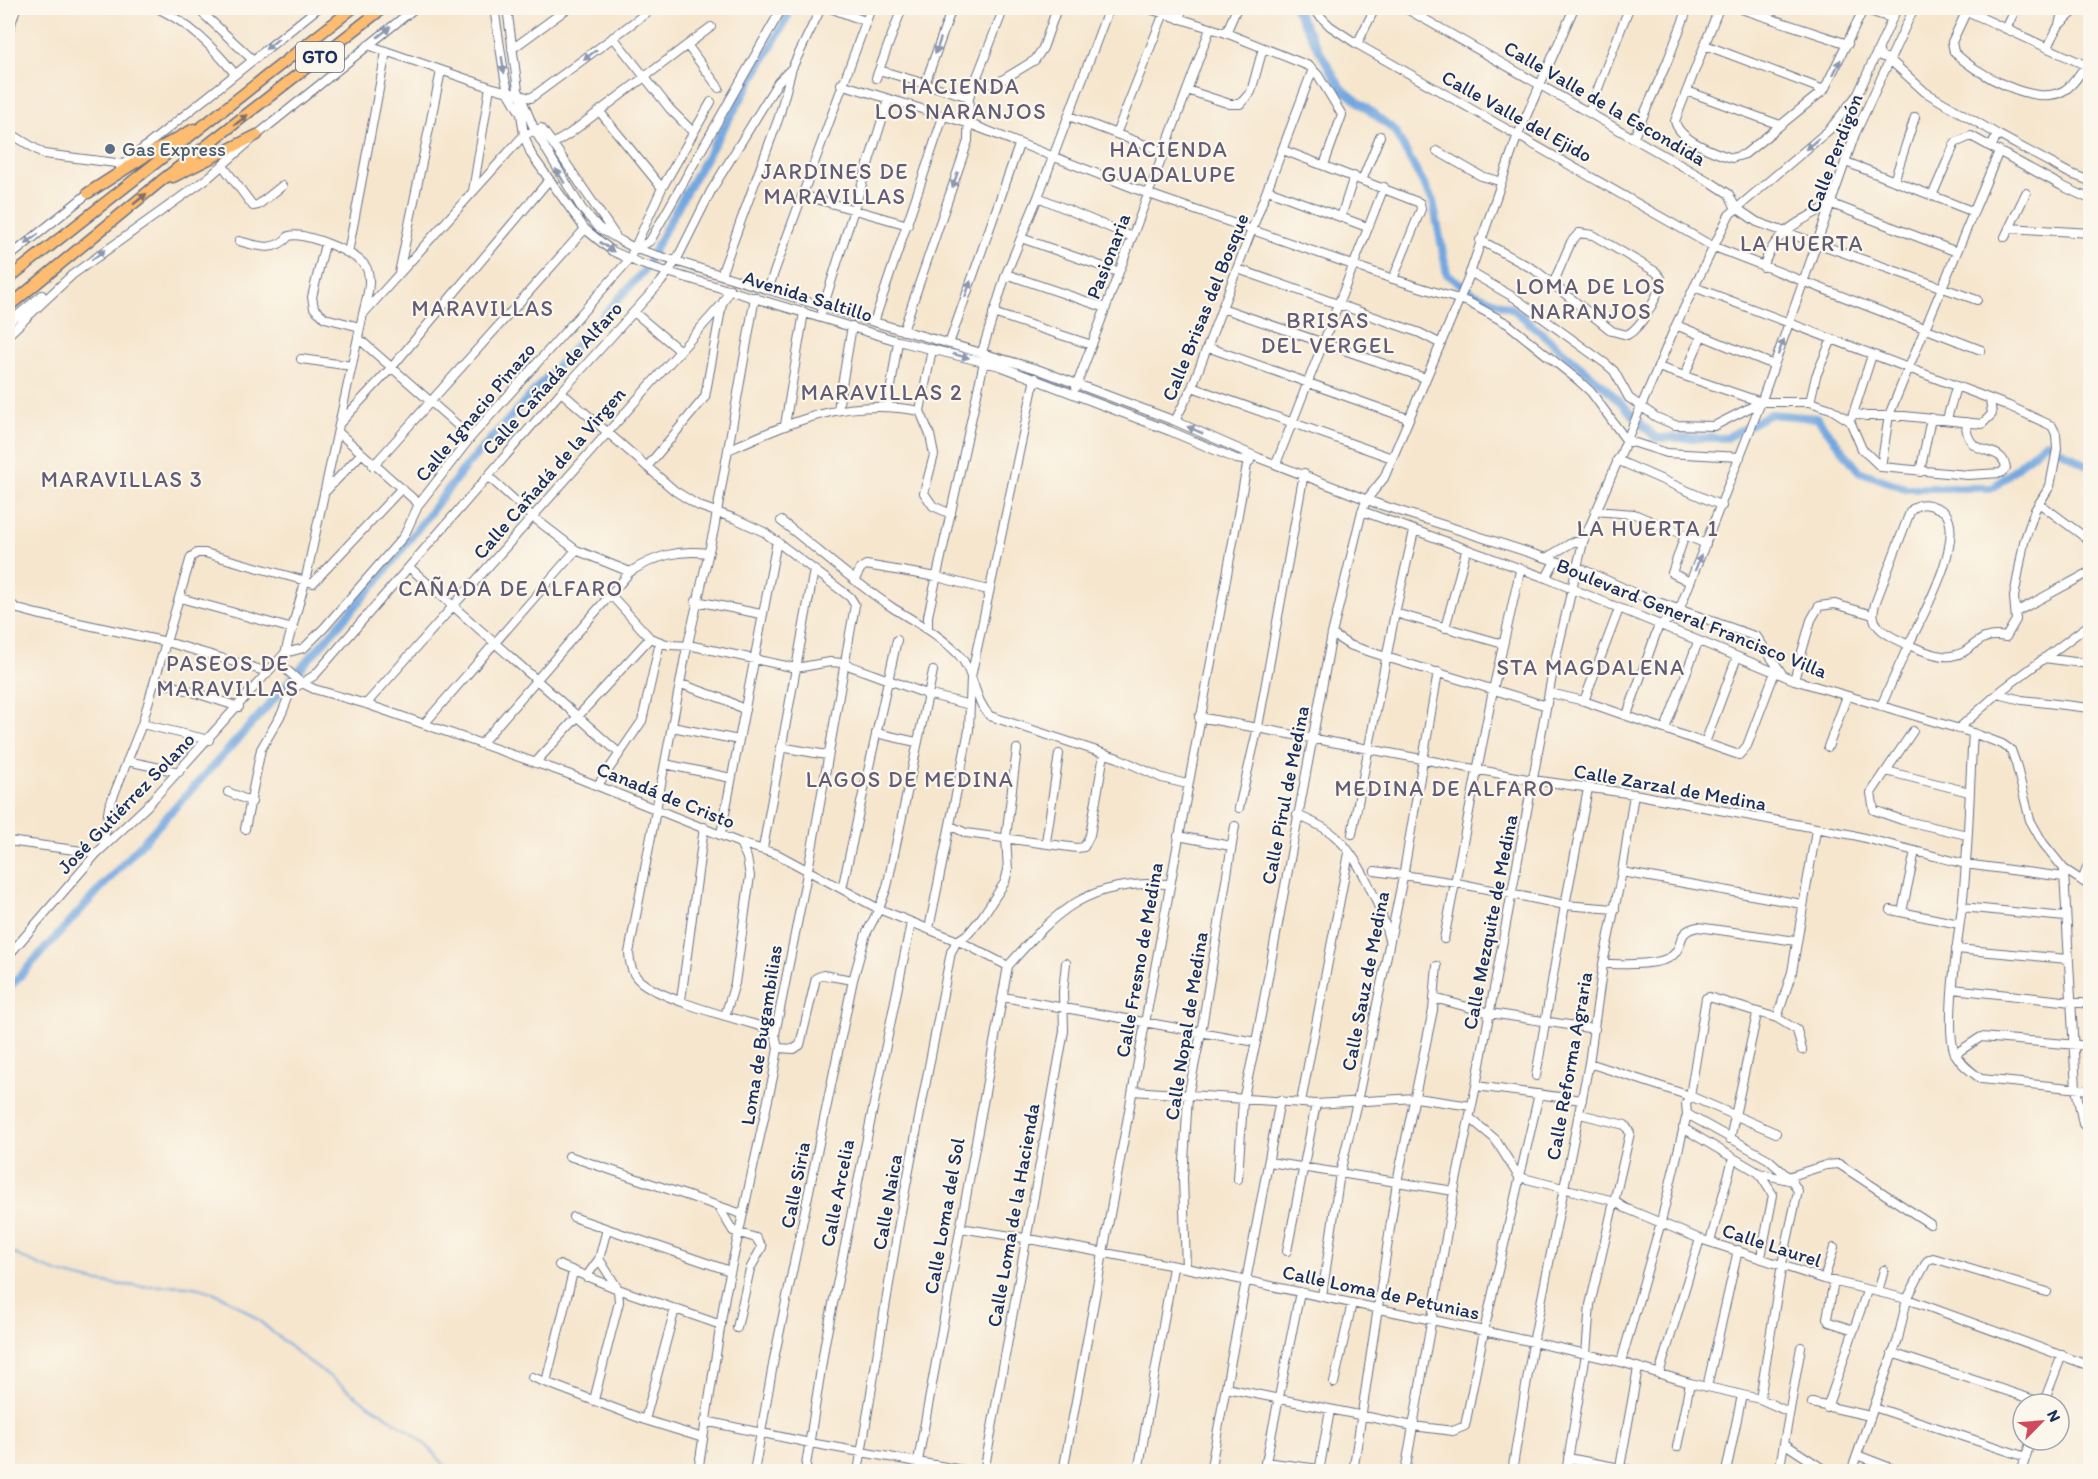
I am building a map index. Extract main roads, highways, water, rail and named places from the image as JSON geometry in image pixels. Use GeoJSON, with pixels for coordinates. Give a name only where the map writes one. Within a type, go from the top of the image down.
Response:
{"type":"FeatureCollection","features":[{"type":"Feature","properties":{"kind":"main road","name":"GTO"},"geometry":{"type":"LineString","coordinates":[[8,279],[353,8]]}},
{"type":"Feature","properties":{"kind":"main road","name":"GTO"},"geometry":{"type":"LineString","coordinates":[[8,307],[161,181],[383,8]]}},
{"type":"Feature","properties":{"kind":"main road"},"geometry":{"type":"LineString","coordinates":[[88,194],[156,150],[213,120]]}},
{"type":"Feature","properties":{"kind":"main road"},"geometry":{"type":"LineString","coordinates":[[161,181],[203,164],[257,135]]}},
{"type":"Feature","properties":{"kind":"waterway"},"geometry":{"type":"LineString","coordinates":[[8,989],[258,717],[379,579],[466,466],[644,271],[679,204],[792,8]]}},
{"type":"Feature","properties":{"kind":"waterway"},"geometry":{"type":"LineString","coordinates":[[1295,8],[1341,88],[1394,130],[1433,201],[1447,274],[1473,293],[1513,309],[1604,386],[1656,438],[1726,438],[1770,414],[1817,418],[1859,471],[1905,488],[1993,488],[2046,442],[2090,467]]}},
{"type":"Feature","properties":{"kind":"waterway"},"geometry":{"type":"LineString","coordinates":[[8,1250],[38,1265],[87,1280],[138,1286],[188,1286],[222,1296],[252,1315],[359,1398],[412,1433],[450,1472]]}},
{"type":"Feature","properties":{"kind":"place","name":"Gas Express"},"geometry":{"type":"Point","coordinates":[110,149]}},
{"type":"Feature","properties":{"kind":"district","name":"HACIENDA LOS NARANJOS"},"geometry":{"type":"Point","coordinates":[961,98]}},
{"type":"Feature","properties":{"kind":"district","name":"HACIENDA GUADALUPE"},"geometry":{"type":"Point","coordinates":[1169,162]}},
{"type":"Feature","properties":{"kind":"district","name":"JARDINES DE MARAVILLAS"},"geometry":{"type":"Point","coordinates":[835,184]}},
{"type":"Feature","properties":{"kind":"district","name":"LA HUERTA"},"geometry":{"type":"Point","coordinates":[1802,243]}},
{"type":"Feature","properties":{"kind":"district","name":"LOMA DE LOS NARANJOS"},"geometry":{"type":"Point","coordinates":[1591,298]}},
{"type":"Feature","properties":{"kind":"district","name":"MARAVILLAS"},"geometry":{"type":"Point","coordinates":[483,308]}},
{"type":"Feature","properties":{"kind":"district","name":"BRISAS DEL VERGEL"},"geometry":{"type":"Point","coordinates":[1328,332]}},
{"type":"Feature","properties":{"kind":"district","name":"MARAVILLAS 2"},"geometry":{"type":"Point","coordinates":[882,392]}},
{"type":"Feature","properties":{"kind":"district","name":"MARAVILLAS 3"},"geometry":{"type":"Point","coordinates":[122,479]}},
{"type":"Feature","properties":{"kind":"district","name":"LA HUERTA 1"},"geometry":{"type":"Point","coordinates":[1648,528]}},
{"type":"Feature","properties":{"kind":"district","name":"CAÑADA DE ALFARO"},"geometry":{"type":"Point","coordinates":[511,588]}},
{"type":"Feature","properties":{"kind":"district","name":"STA MAGDALENA"},"geometry":{"type":"Point","coordinates":[1591,667]}},
{"type":"Feature","properties":{"kind":"district","name":"PASEOS DE MARAVILLAS"},"geometry":{"type":"Point","coordinates":[228,676]}},
{"type":"Feature","properties":{"kind":"district","name":"LAGOS DE MEDINA"},"geometry":{"type":"Point","coordinates":[910,779]}},
{"type":"Feature","properties":{"kind":"district","name":"MEDINA DE ALFARO"},"geometry":{"type":"Point","coordinates":[1445,788]}}]}
